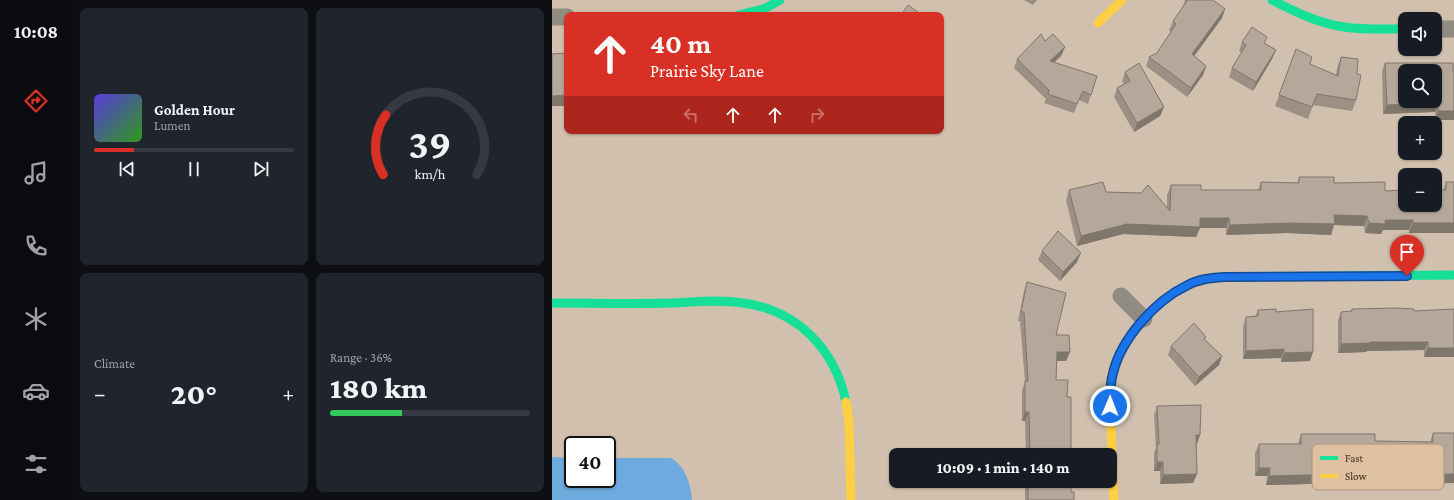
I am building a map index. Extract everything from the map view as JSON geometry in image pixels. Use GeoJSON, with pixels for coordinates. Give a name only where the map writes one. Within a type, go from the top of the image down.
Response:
{"type":"FeatureCollection","features":[{"type":"Feature","properties":{"kind":"street"},"geometry":{"type":"LineString","coordinates":[[752,12],[764,9],[780,0]]}},
{"type":"Feature","properties":{"kind":"street"},"geometry":{"type":"LineString","coordinates":[[1098,23],[1122,0]]}},
{"type":"Feature","properties":{"kind":"street"},"geometry":{"type":"LineString","coordinates":[[1272,0],[1303,15],[1326,23],[1358,28],[1398,29]]}},
{"type":"Feature","properties":{"kind":"street"},"geometry":{"type":"LineString","coordinates":[[552,17],[564,17]]}},
{"type":"Feature","properties":{"kind":"street"},"geometry":{"type":"LineString","coordinates":[[1442,29],[1454,29]]}},
{"type":"Feature","properties":{"kind":"street"},"geometry":{"type":"LineString","coordinates":[[1114,500],[1110,406],[1110,389],[1113,372],[1118,358],[1128,340],[1144,319],[1167,298],[1186,286],[1204,279],[1267,276],[1454,275]]}},
{"type":"Feature","properties":{"kind":"street"},"geometry":{"type":"LineString","coordinates":[[1121,296],[1144,319]]}},
{"type":"Feature","properties":{"kind":"street"},"geometry":{"type":"LineString","coordinates":[[552,303],[730,302],[764,307],[782,314],[803,327],[818,341],[829,358],[837,374],[846,400],[849,422],[851,500]]}},
{"type":"Feature","properties":{"kind":"water"},"geometry":{"type":"Polygon","coordinates":[[[552,457],[564,458],[564,488],[616,488],[616,458],[671,458],[676,461],[684,471],[689,482],[692,500],[552,500],[552,457]]]}},
{"type":"Feature","properties":{"kind":"building"},"geometry":{"type":"Polygon","coordinates":[[[1186,0],[1213,0],[1225,9],[1192,54],[1206,66],[1191,88],[1149,57],[1157,53],[1176,24],[1173,21],[1187,1],[1186,0]]]}},
{"type":"Feature","properties":{"kind":"building"},"geometry":{"type":"Polygon","coordinates":[[[908,5],[918,12],[903,12],[908,5]]]}},
{"type":"Feature","properties":{"kind":"building"},"geometry":{"type":"Polygon","coordinates":[[[1252,27],[1267,37],[1264,43],[1276,50],[1256,82],[1232,68],[1246,45],[1242,42],[1252,27]]]}},
{"type":"Feature","properties":{"kind":"building"},"geometry":{"type":"Polygon","coordinates":[[[1041,34],[1045,41],[1053,34],[1065,47],[1050,61],[1097,76],[1091,95],[1083,91],[1077,104],[1048,94],[1049,90],[1017,59],[1041,34]]]}},
{"type":"Feature","properties":{"kind":"building"},"geometry":{"type":"Polygon","coordinates":[[[1296,49],[1312,57],[1310,64],[1338,76],[1341,57],[1358,59],[1357,74],[1361,75],[1356,100],[1317,94],[1312,107],[1279,95],[1296,49]]]}},
{"type":"Feature","properties":{"kind":"building"},"geometry":{"type":"Polygon","coordinates":[[[564,53],[564,95],[552,96],[552,54],[564,53]]]}},
{"type":"Feature","properties":{"kind":"building"},"geometry":{"type":"Polygon","coordinates":[[[1139,63],[1164,107],[1137,123],[1117,88],[1130,81],[1125,72],[1139,63]]]}},
{"type":"Feature","properties":{"kind":"building"},"geometry":{"type":"Polygon","coordinates":[[[1385,63],[1453,63],[1454,111],[1438,111],[1438,108],[1442,108],[1442,64],[1398,64],[1398,105],[1387,105],[1385,63]]]}},
{"type":"Feature","properties":{"kind":"building"},"geometry":{"type":"Polygon","coordinates":[[[1299,177],[1334,177],[1334,183],[1385,182],[1385,191],[1398,190],[1398,212],[1442,212],[1442,190],[1446,190],[1446,182],[1454,182],[1454,223],[1413,223],[1413,220],[1385,220],[1385,224],[1369,223],[1367,216],[1334,215],[1335,224],[1291,223],[1230,225],[1229,218],[1200,218],[1200,227],[1127,224],[1081,236],[1069,190],[1103,182],[1106,192],[1141,193],[1148,185],[1170,211],[1171,185],[1201,185],[1201,190],[1261,190],[1261,182],[1299,183],[1299,177]]]}},
{"type":"Feature","properties":{"kind":"building"},"geometry":{"type":"Polygon","coordinates":[[[1058,231],[1081,253],[1063,272],[1042,251],[1058,231]]]}},
{"type":"Feature","properties":{"kind":"building"},"geometry":{"type":"Polygon","coordinates":[[[1027,282],[1066,293],[1056,335],[1069,335],[1070,352],[1057,352],[1056,380],[1068,380],[1067,397],[1071,397],[1071,448],[1030,448],[1029,412],[1025,412],[1025,381],[1028,381],[1024,312],[1021,312],[1027,282]]]}},
{"type":"Feature","properties":{"kind":"building"},"geometry":{"type":"Polygon","coordinates":[[[1276,309],[1276,312],[1313,309],[1313,352],[1284,353],[1284,349],[1246,351],[1246,317],[1258,316],[1258,310],[1276,309]]]}},
{"type":"Feature","properties":{"kind":"building"},"geometry":{"type":"Polygon","coordinates":[[[1352,309],[1414,309],[1414,311],[1454,309],[1454,348],[1428,348],[1428,342],[1370,342],[1341,344],[1341,312],[1352,311],[1352,309]]]}},
{"type":"Feature","properties":{"kind":"building"},"geometry":{"type":"Polygon","coordinates":[[[1194,323],[1206,337],[1204,339],[1222,356],[1199,377],[1171,346],[1194,323]]]}},
{"type":"Feature","properties":{"kind":"building"},"geometry":{"type":"Polygon","coordinates":[[[1201,405],[1200,435],[1196,435],[1197,474],[1163,475],[1163,462],[1157,462],[1157,444],[1159,444],[1157,406],[1201,405]]]}},
{"type":"Feature","properties":{"kind":"building"},"geometry":{"type":"Polygon","coordinates":[[[1433,433],[1454,433],[1454,474],[1444,474],[1444,444],[1312,444],[1312,475],[1269,476],[1270,468],[1259,468],[1259,444],[1301,444],[1301,434],[1375,434],[1375,441],[1433,442],[1433,433]]]}},
{"type":"Feature","properties":{"kind":"building"},"geometry":{"type":"Polygon","coordinates":[[[1028,488],[1071,488],[1071,492],[1074,492],[1074,500],[1028,500],[1028,488]]]}},
{"type":"Feature","properties":{"kind":"traffic: fast"},"geometry":{"type":"LineString","coordinates":[[752,12],[764,9],[780,0]]}},
{"type":"Feature","properties":{"kind":"traffic: fast"},"geometry":{"type":"LineString","coordinates":[[1272,0],[1289,9],[1325,23],[1359,29],[1398,29]]}},
{"type":"Feature","properties":{"kind":"traffic: fast"},"geometry":{"type":"LineString","coordinates":[[1228,277],[1454,275]]}},
{"type":"Feature","properties":{"kind":"traffic: fast"},"geometry":{"type":"LineString","coordinates":[[552,303],[655,303],[716,301],[743,303],[762,307],[780,314],[796,323],[811,335],[823,349],[833,365],[841,383],[846,402]]}},
{"type":"Feature","properties":{"kind":"traffic: slow"},"geometry":{"type":"LineString","coordinates":[[1098,23],[1122,0]]}},
{"type":"Feature","properties":{"kind":"traffic: slow"},"geometry":{"type":"LineString","coordinates":[[1114,500],[1110,392],[1112,372],[1115,362],[1130,336],[1142,321],[1164,300],[1189,284],[1217,277],[1228,277]]}},
{"type":"Feature","properties":{"kind":"traffic: slow"},"geometry":{"type":"LineString","coordinates":[[846,402],[849,421],[851,500]]}},
{"type":"Feature","properties":{"kind":"route"},"geometry":{"type":"LineString","coordinates":[[1110,406],[1110,389],[1113,372],[1118,358],[1128,340],[1139,324],[1152,310],[1186,286],[1204,279],[1224,277],[1407,276]]}}]}
